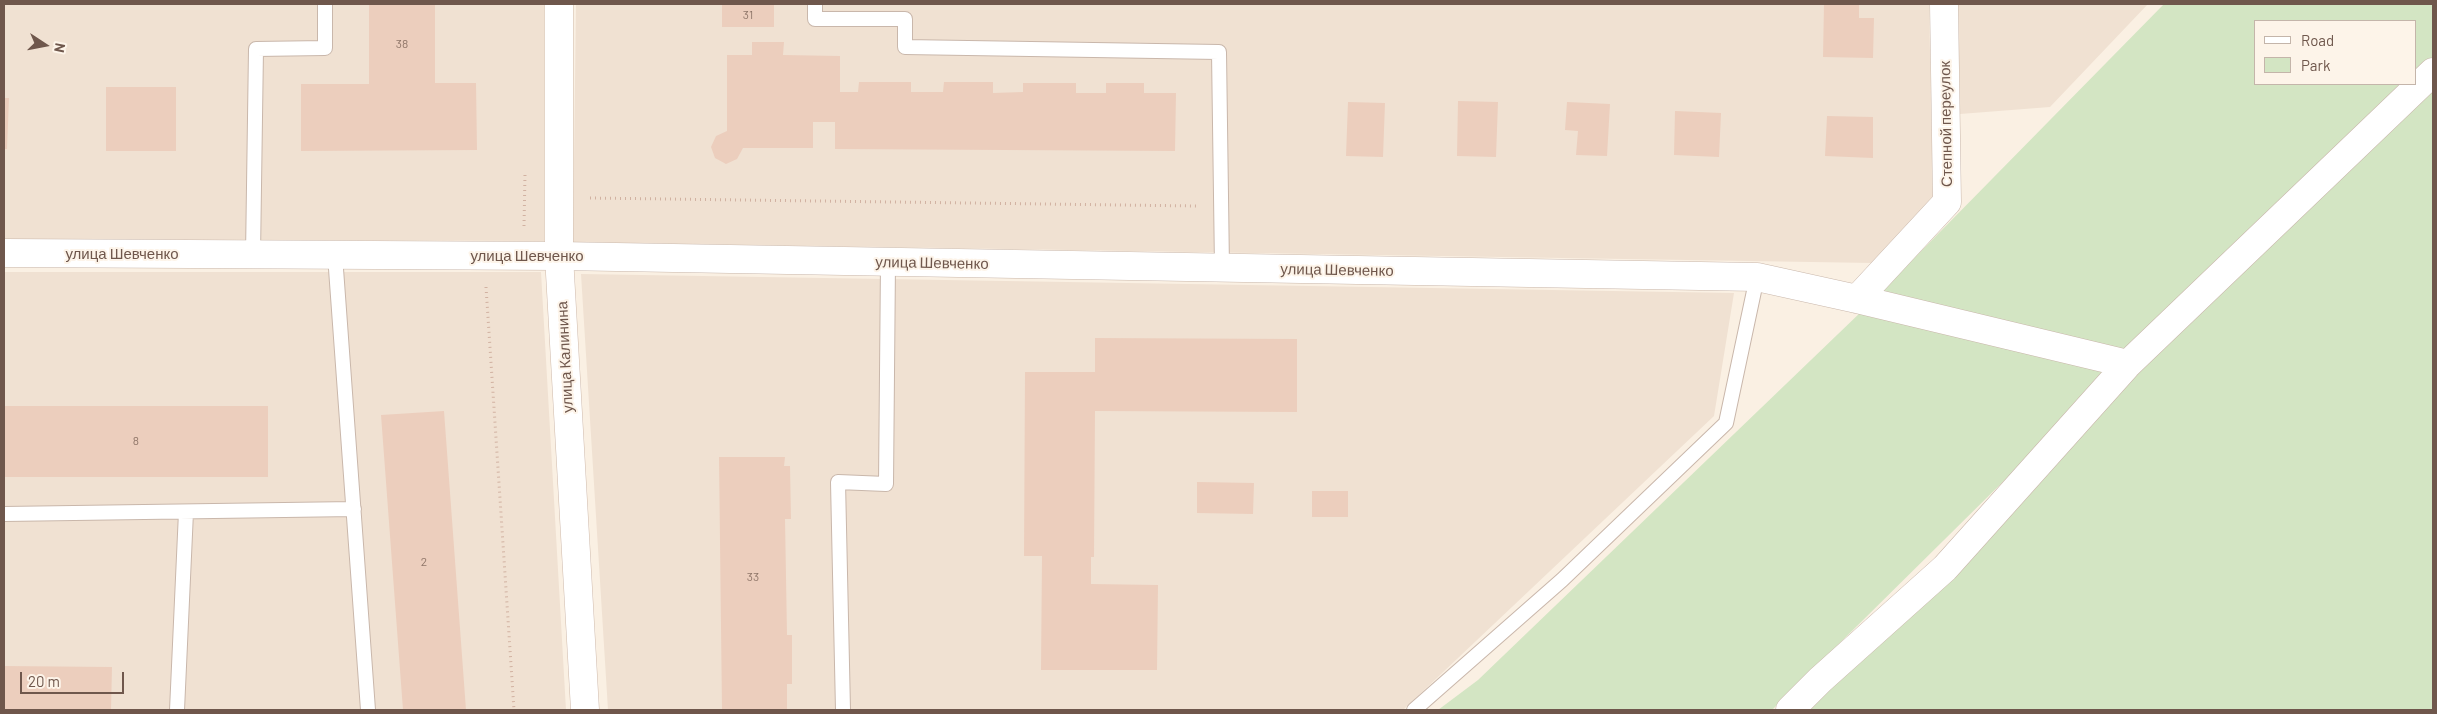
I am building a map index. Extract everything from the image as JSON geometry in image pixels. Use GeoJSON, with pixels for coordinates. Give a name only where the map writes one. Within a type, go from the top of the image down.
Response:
{"type":"FeatureCollection","features":[{"type":"Feature","properties":{"kind":"street","name":"улица Калинина"},"geometry":{"type":"LineString","coordinates":[[559,4],[559,256],[585,710]]}},
{"type":"Feature","properties":{"kind":"street","name":"Степной переулок"},"geometry":{"type":"LineString","coordinates":[[1857,299],[1947,202],[1944,4]]}},
{"type":"Feature","properties":{"kind":"street"},"geometry":{"type":"LineString","coordinates":[[1790,710],[1820,680],[1945,568],[2128,364],[2433,72]]}},
{"type":"Feature","properties":{"kind":"street","name":"улица Шевченко"},"geometry":{"type":"LineString","coordinates":[[4,253],[253,256],[559,256],[1757,277],[2128,364]]}},
{"type":"Feature","properties":{"kind":"lane"},"geometry":{"type":"LineString","coordinates":[[253,256],[256,49],[325,48],[325,4]]}},
{"type":"Feature","properties":{"kind":"lane"},"geometry":{"type":"LineString","coordinates":[[815,4],[815,19],[905,19],[905,47],[1219,52],[1222,268]]}},
{"type":"Feature","properties":{"kind":"lane"},"geometry":{"type":"LineString","coordinates":[[335,256],[368,710]]}},
{"type":"Feature","properties":{"kind":"lane"},"geometry":{"type":"LineString","coordinates":[[843,710],[838,482],[886,484],[888,262]]}},
{"type":"Feature","properties":{"kind":"lane"},"geometry":{"type":"LineString","coordinates":[[1414,710],[1562,580],[1726,423],[1757,277]]}},
{"type":"Feature","properties":{"kind":"lane"},"geometry":{"type":"LineString","coordinates":[[4,514],[354,510]]}},
{"type":"Feature","properties":{"kind":"lane"},"geometry":{"type":"LineString","coordinates":[[177,710],[186,512]]}},
{"type":"Feature","properties":{"kind":"path"},"geometry":{"type":"LineString","coordinates":[[524,198],[1221,206]]}},
{"type":"Feature","properties":{"kind":"path"},"geometry":{"type":"LineString","coordinates":[[484,256],[514,710]]}},
{"type":"Feature","properties":{"kind":"shaded area"},"geometry":{"type":"Polygon","coordinates":[[[4,4],[544,4],[544,241],[4,239],[4,4]]]}},
{"type":"Feature","properties":{"kind":"shaded area"},"geometry":{"type":"Polygon","coordinates":[[[576,4],[1929,4],[1933,196],[1873,263],[573,242],[576,4]]]}},
{"type":"Feature","properties":{"kind":"shaded area"},"geometry":{"type":"Polygon","coordinates":[[[1958,4],[2148,4],[2050,107],[1960,114],[1958,4]]]}},
{"type":"Feature","properties":{"kind":"shaded area"},"geometry":{"type":"Polygon","coordinates":[[[4,272],[541,272],[566,710],[4,710],[4,272]]]}},
{"type":"Feature","properties":{"kind":"shaded area"},"geometry":{"type":"Polygon","coordinates":[[[581,274],[1734,293],[1714,416],[1403,710],[608,710],[581,274]]]}},
{"type":"Feature","properties":{"kind":"green space"},"geometry":{"type":"Polygon","coordinates":[[[2164,4],[2433,4],[2433,59],[2417,75],[2417,20],[2254,20],[2254,85],[2407,85],[2132,353],[1878,295],[2164,4]]]}},
{"type":"Feature","properties":{"kind":"green space"},"geometry":{"type":"Polygon","coordinates":[[[2433,78],[2433,710],[1796,710],[2433,78]]]}},
{"type":"Feature","properties":{"kind":"green space"},"geometry":{"type":"Polygon","coordinates":[[[1863,310],[2116,370],[1772,710],[1438,710],[1478,680],[1863,310]]]}},
{"type":"Feature","properties":{"kind":"building"},"geometry":{"type":"Polygon","coordinates":[[[369,4],[435,4],[435,83],[476,83],[477,150],[301,151],[301,84],[369,84],[369,4]]]}},
{"type":"Feature","properties":{"kind":"building"},"geometry":{"type":"Polygon","coordinates":[[[722,4],[774,4],[774,27],[722,27],[722,4]]]}},
{"type":"Feature","properties":{"kind":"building"},"geometry":{"type":"Polygon","coordinates":[[[1824,4],[1859,4],[1859,18],[1874,18],[1873,58],[1823,57],[1824,4]]]}},
{"type":"Feature","properties":{"kind":"building"},"geometry":{"type":"Polygon","coordinates":[[[752,42],[784,42],[783,55],[840,56],[840,92],[858,92],[859,82],[911,82],[911,92],[943,92],[944,82],[993,82],[993,93],[1023,92],[1023,83],[1076,83],[1076,93],[1106,93],[1106,83],[1144,83],[1144,93],[1176,93],[1175,151],[835,149],[835,122],[813,122],[813,148],[743,148],[737,159],[726,164],[715,158],[711,147],[716,136],[727,131],[727,55],[752,55],[752,42]]]}},
{"type":"Feature","properties":{"kind":"building"},"geometry":{"type":"Polygon","coordinates":[[[106,87],[176,87],[176,151],[106,151],[106,87]]]}},
{"type":"Feature","properties":{"kind":"building"},"geometry":{"type":"Polygon","coordinates":[[[4,98],[9,98],[7,149],[4,149],[4,98]]]}},
{"type":"Feature","properties":{"kind":"building"},"geometry":{"type":"Polygon","coordinates":[[[1458,101],[1498,102],[1496,157],[1457,156],[1458,101]]]}},
{"type":"Feature","properties":{"kind":"building"},"geometry":{"type":"Polygon","coordinates":[[[1348,102],[1385,103],[1383,157],[1346,156],[1348,102]]]}},
{"type":"Feature","properties":{"kind":"building"},"geometry":{"type":"Polygon","coordinates":[[[1567,102],[1610,104],[1607,156],[1576,155],[1578,131],[1565,130],[1567,102]]]}},
{"type":"Feature","properties":{"kind":"building"},"geometry":{"type":"Polygon","coordinates":[[[1675,111],[1721,113],[1719,157],[1674,155],[1675,111]]]}},
{"type":"Feature","properties":{"kind":"building"},"geometry":{"type":"Polygon","coordinates":[[[1827,116],[1873,117],[1873,158],[1825,156],[1827,116]]]}},
{"type":"Feature","properties":{"kind":"building"},"geometry":{"type":"Polygon","coordinates":[[[1095,338],[1297,339],[1297,412],[1095,411],[1094,557],[1091,557],[1091,584],[1158,585],[1157,670],[1041,670],[1042,556],[1024,556],[1025,372],[1095,372],[1095,338]]]}},
{"type":"Feature","properties":{"kind":"building"},"geometry":{"type":"Polygon","coordinates":[[[4,406],[268,406],[268,477],[4,477],[4,406]]]}},
{"type":"Feature","properties":{"kind":"building"},"geometry":{"type":"Polygon","coordinates":[[[444,411],[466,710],[403,710],[381,415],[444,411]]]}},
{"type":"Feature","properties":{"kind":"building"},"geometry":{"type":"Polygon","coordinates":[[[719,457],[785,457],[784,466],[790,466],[791,519],[785,519],[787,635],[792,635],[792,684],[787,684],[787,710],[722,710],[719,457]]]}},
{"type":"Feature","properties":{"kind":"building"},"geometry":{"type":"Polygon","coordinates":[[[1197,482],[1254,483],[1253,514],[1197,513],[1197,482]]]}},
{"type":"Feature","properties":{"kind":"building"},"geometry":{"type":"Polygon","coordinates":[[[1312,491],[1348,491],[1348,517],[1312,517],[1312,491]]]}},
{"type":"Feature","properties":{"kind":"building"},"geometry":{"type":"Polygon","coordinates":[[[4,666],[112,667],[111,710],[4,710],[4,666]]]}}]}
